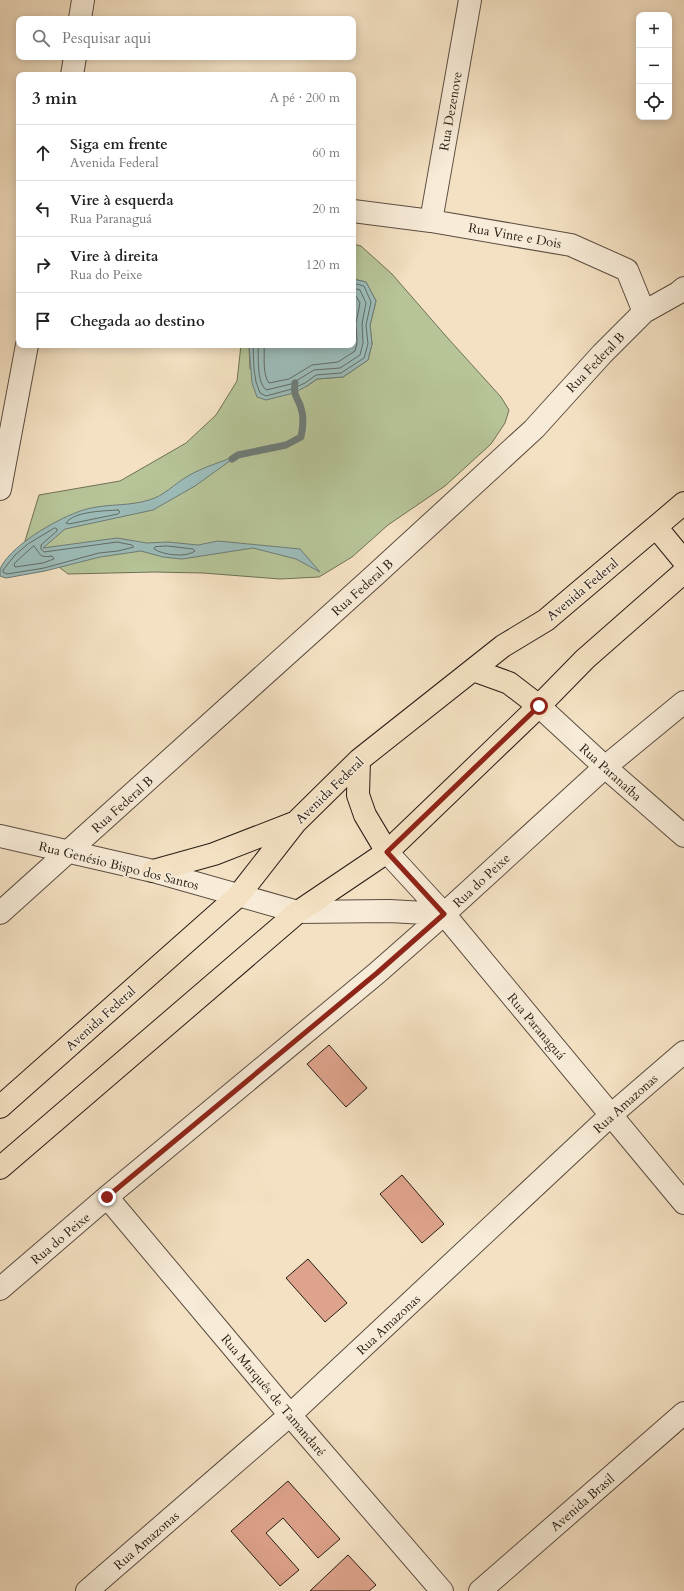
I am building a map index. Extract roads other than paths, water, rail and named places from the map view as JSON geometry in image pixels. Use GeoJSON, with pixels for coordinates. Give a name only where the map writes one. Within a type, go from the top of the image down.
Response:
{"type":"FeatureCollection","features":[{"type":"Feature","properties":{"kind":"main road","name":"Avenida Federal"},"geometry":{"type":"LineString","coordinates":[[0,1107],[238,896],[295,822],[359,760],[503,646],[546,620],[684,504]]}},
{"type":"Feature","properties":{"kind":"main road"},"geometry":{"type":"LineString","coordinates":[[656,527],[684,561]]}},
{"type":"Feature","properties":{"kind":"main road"},"geometry":{"type":"LineString","coordinates":[[3,1158],[298,912],[387,852],[539,706],[585,659],[684,572]]}},
{"type":"Feature","properties":{"kind":"main road"},"geometry":{"type":"LineString","coordinates":[[473,670],[509,683],[539,706]]}},
{"type":"Feature","properties":{"kind":"main road"},"geometry":{"type":"LineString","coordinates":[[359,760],[358,795],[364,815],[387,852]]}},
{"type":"Feature","properties":{"kind":"main road"},"geometry":{"type":"LineString","coordinates":[[154,871],[214,854],[295,822]]}},
{"type":"Feature","properties":{"kind":"street"},"geometry":{"type":"LineString","coordinates":[[80,16],[83,0]]}},
{"type":"Feature","properties":{"kind":"street","name":"Rua Dezenove"},"geometry":{"type":"LineString","coordinates":[[431,221],[470,0]]}},
{"type":"Feature","properties":{"kind":"street"},"geometry":{"type":"LineString","coordinates":[[72,72],[74,60]]}},
{"type":"Feature","properties":{"kind":"street","name":"Rua Vinte e Dois"},"geometry":{"type":"LineString","coordinates":[[356,211],[431,221],[571,245],[627,270],[644,312]]}},
{"type":"Feature","properties":{"kind":"street","name":"Rua Federal B"},"geometry":{"type":"LineString","coordinates":[[0,913],[376,575],[534,428],[602,354],[644,312],[678,294],[684,288]]}},
{"type":"Feature","properties":{"kind":"street"},"geometry":{"type":"LineString","coordinates":[[0,489],[26,348]]}},
{"type":"Feature","properties":{"kind":"street","name":"Rua do Peixe"},"geometry":{"type":"LineString","coordinates":[[0,1289],[107,1197],[377,973],[605,767],[684,702]]}},
{"type":"Feature","properties":{"kind":"street","name":"Rua Paranaíba"},"geometry":{"type":"LineString","coordinates":[[539,706],[605,767],[684,836]]}},
{"type":"Feature","properties":{"kind":"street","name":"Rua Genésio Bispo dos Santos"},"geometry":{"type":"LineString","coordinates":[[0,836],[154,871],[298,912],[389,911],[444,914]]}},
{"type":"Feature","properties":{"kind":"street","name":"Rua Paranaguá"},"geometry":{"type":"LineString","coordinates":[[387,852],[444,914],[684,1203]]}},
{"type":"Feature","properties":{"kind":"street","name":"Rua Amazonas"},"geometry":{"type":"LineString","coordinates":[[87,1591],[290,1415],[611,1115],[684,1052]]}},
{"type":"Feature","properties":{"kind":"street","name":"Rua Marquês de Tamandaré"},"geometry":{"type":"LineString","coordinates":[[107,1197],[290,1415],[442,1591]]}},
{"type":"Feature","properties":{"kind":"street","name":"Avenida Brasil"},"geometry":{"type":"LineString","coordinates":[[480,1591],[684,1412]]}},
{"type":"Feature","properties":{"kind":"water"},"geometry":{"type":"Polygon","coordinates":[[[356,280],[366,282],[376,301],[370,325],[372,344],[368,360],[343,377],[317,379],[294,393],[266,400],[257,397],[252,383],[249,348],[356,348],[356,280]]]}},
{"type":"Feature","properties":{"kind":"water"},"geometry":{"type":"Polygon","coordinates":[[[238,455],[195,486],[153,510],[65,529],[43,548],[117,538],[147,543],[168,542],[198,545],[218,541],[300,549],[320,572],[296,559],[253,548],[182,559],[163,557],[141,551],[100,557],[45,571],[6,578],[0,576],[1,567],[7,558],[17,548],[41,530],[68,516],[91,508],[142,502],[154,498],[194,473],[238,455]]]}},
{"type":"Feature","properties":{"kind":"waterway"},"geometry":{"type":"LineString","coordinates":[[232,459],[238,455],[286,445],[301,437],[303,415],[295,394],[295,383]]}}]}
